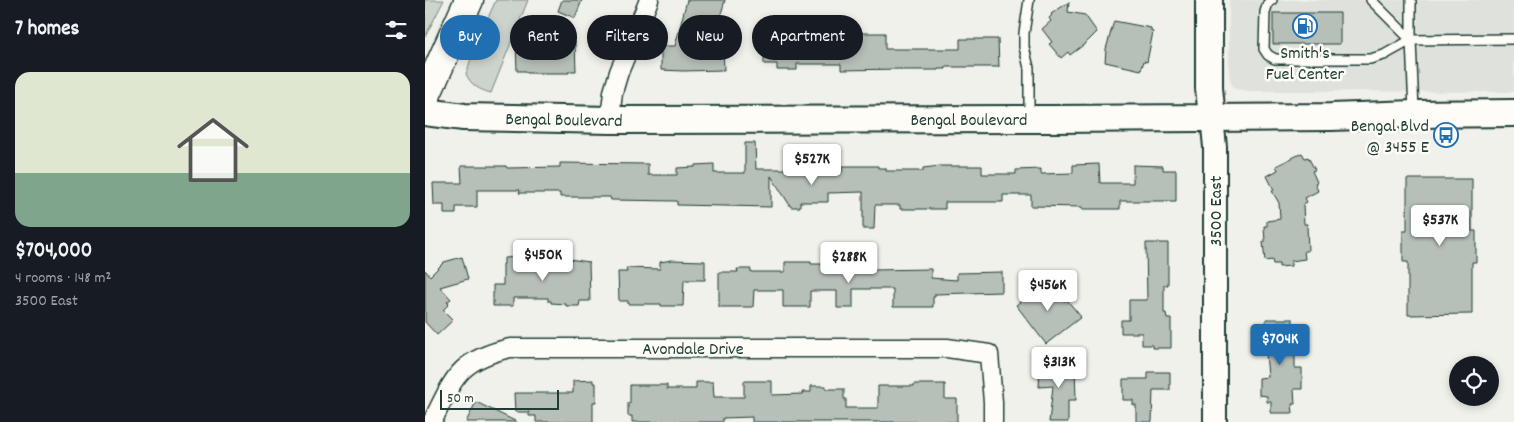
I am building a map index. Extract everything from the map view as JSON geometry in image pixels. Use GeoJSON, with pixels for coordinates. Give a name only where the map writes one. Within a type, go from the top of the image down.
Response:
{"type":"FeatureCollection","features":[{"type":"Feature","properties":{"kind":"main road"},"geometry":{"type":"LineString","coordinates":[[425,98],[469,0]]}},
{"type":"Feature","properties":{"kind":"main road","name":"3500 East"},"geometry":{"type":"LineString","coordinates":[[1209,0],[1209,88],[1212,117]]}},
{"type":"Feature","properties":{"kind":"main road","name":"Bengal Boulevard"},"geometry":{"type":"LineString","coordinates":[[425,112],[464,117],[610,120],[1331,117],[1514,113]]}},
{"type":"Feature","properties":{"kind":"street"},"geometry":{"type":"LineString","coordinates":[[610,120],[613,92],[619,72],[649,0]]}},
{"type":"Feature","properties":{"kind":"street","name":"3500 East"},"geometry":{"type":"LineString","coordinates":[[1212,117],[1215,156],[1215,422]]}},
{"type":"Feature","properties":{"kind":"street","name":"Avondale Drive"},"geometry":{"type":"LineString","coordinates":[[432,422],[452,382],[464,368],[479,358],[510,348],[947,348],[989,354],[993,422]]}},
{"type":"Feature","properties":{"kind":"lane"},"geometry":{"type":"LineString","coordinates":[[1029,0],[1024,47],[1029,68],[1029,119]]}},
{"type":"Feature","properties":{"kind":"lane"},"geometry":{"type":"LineString","coordinates":[[1272,0],[1268,3],[1265,12],[1264,49],[1267,55],[1275,59],[1370,59],[1384,55],[1411,40],[1514,39]]}},
{"type":"Feature","properties":{"kind":"lane"},"geometry":{"type":"LineString","coordinates":[[1371,0],[1411,40]]}},
{"type":"Feature","properties":{"kind":"lane"},"geometry":{"type":"LineString","coordinates":[[1411,0],[1414,114]]}},
{"type":"Feature","properties":{"kind":"shaded area"},"geometry":{"type":"Polygon","coordinates":[[[425,0],[444,0],[425,37],[425,0]]]}},
{"type":"Feature","properties":{"kind":"shaded area"},"geometry":{"type":"Polygon","coordinates":[[[496,0],[528,0],[522,15],[510,15],[510,45],[491,93],[476,86],[466,74],[470,60],[500,60],[500,15],[489,15],[496,0]]]}},
{"type":"Feature","properties":{"kind":"shaded area"},"geometry":{"type":"Polygon","coordinates":[[[1229,0],[1514,0],[1514,92],[1248,91],[1235,89],[1229,75],[1229,0]]]}},
{"type":"Feature","properties":{"kind":"building"},"geometry":{"type":"Polygon","coordinates":[[[562,0],[582,0],[576,15],[568,15],[558,11],[562,0]]]}},
{"type":"Feature","properties":{"kind":"building"},"geometry":{"type":"Polygon","coordinates":[[[687,0],[725,0],[721,15],[683,15],[687,0]]]}},
{"type":"Feature","properties":{"kind":"building"},"geometry":{"type":"Polygon","coordinates":[[[1069,2],[1068,12],[1085,15],[1097,32],[1070,55],[1068,52],[1061,58],[1049,44],[1052,42],[1042,29],[1051,21],[1049,18],[1051,14],[1069,2]]]}},
{"type":"Feature","properties":{"kind":"building"},"geometry":{"type":"Polygon","coordinates":[[[1273,13],[1340,13],[1340,44],[1273,44],[1273,13]]]}},
{"type":"Feature","properties":{"kind":"building"},"geometry":{"type":"Polygon","coordinates":[[[1114,21],[1151,28],[1153,32],[1147,62],[1144,61],[1141,70],[1105,62],[1106,49],[1114,21]]]}},
{"type":"Feature","properties":{"kind":"building"},"geometry":{"type":"Polygon","coordinates":[[[863,33],[885,33],[885,49],[960,49],[960,39],[998,39],[999,67],[946,67],[946,69],[938,70],[841,70],[841,64],[797,64],[797,70],[777,70],[777,64],[764,64],[764,60],[863,60],[863,33]]]}},
{"type":"Feature","properties":{"kind":"building"},"geometry":{"type":"Polygon","coordinates":[[[678,34],[678,60],[724,60],[724,70],[661,70],[661,60],[668,60],[668,46],[675,46],[678,34]]]}},
{"type":"Feature","properties":{"kind":"building"},"geometry":{"type":"Polygon","coordinates":[[[517,60],[576,60],[576,71],[569,71],[569,73],[527,73],[526,71],[517,71],[517,60]]]}},
{"type":"Feature","properties":{"kind":"building"},"geometry":{"type":"Polygon","coordinates":[[[745,143],[755,143],[756,169],[785,169],[785,166],[815,167],[815,172],[842,172],[842,166],[878,166],[878,168],[886,168],[886,171],[923,171],[923,168],[940,166],[982,166],[982,174],[1016,174],[1016,170],[1041,169],[1041,174],[1073,173],[1073,165],[1099,164],[1100,183],[1133,183],[1133,165],[1163,166],[1163,170],[1176,170],[1176,201],[1120,201],[1120,209],[1082,209],[1082,207],[1031,206],[1031,195],[1003,195],[1003,202],[945,202],[945,209],[900,209],[900,205],[875,205],[874,229],[863,229],[863,192],[828,193],[828,202],[800,202],[800,207],[791,207],[771,176],[771,207],[677,205],[677,201],[611,200],[610,197],[560,197],[560,193],[519,193],[520,190],[477,190],[477,207],[456,207],[456,214],[444,214],[444,205],[434,205],[433,183],[462,183],[461,166],[506,166],[507,168],[560,167],[560,163],[648,164],[648,175],[677,175],[677,168],[714,164],[714,173],[745,173],[745,143]]]}},
{"type":"Feature","properties":{"kind":"building"},"geometry":{"type":"Polygon","coordinates":[[[1302,153],[1305,158],[1308,157],[1315,170],[1312,171],[1317,182],[1315,183],[1318,191],[1305,198],[1307,202],[1303,204],[1304,224],[1307,224],[1308,251],[1304,251],[1305,259],[1291,261],[1291,266],[1279,267],[1279,264],[1273,264],[1272,260],[1265,261],[1264,226],[1267,226],[1267,221],[1280,219],[1279,203],[1272,191],[1274,190],[1267,176],[1278,170],[1276,166],[1302,153]]]}},
{"type":"Feature","properties":{"kind":"building"},"geometry":{"type":"Polygon","coordinates":[[[1407,179],[1472,179],[1472,231],[1476,231],[1476,262],[1472,262],[1472,314],[1408,315],[1408,262],[1403,262],[1403,231],[1407,231],[1407,179]]]}},
{"type":"Feature","properties":{"kind":"building"},"geometry":{"type":"Polygon","coordinates":[[[1146,243],[1168,243],[1168,285],[1164,285],[1164,313],[1166,313],[1167,319],[1171,319],[1171,348],[1152,348],[1152,345],[1142,345],[1142,333],[1121,333],[1121,320],[1129,320],[1129,300],[1147,300],[1146,243]]]}},
{"type":"Feature","properties":{"kind":"building"},"geometry":{"type":"Polygon","coordinates":[[[534,256],[533,262],[565,262],[569,259],[589,262],[590,301],[580,301],[579,306],[566,306],[566,304],[551,303],[551,301],[548,301],[548,298],[513,298],[513,306],[493,306],[493,285],[503,285],[504,258],[534,256]]]}},
{"type":"Feature","properties":{"kind":"building"},"geometry":{"type":"Polygon","coordinates":[[[462,257],[468,279],[440,287],[451,299],[443,310],[453,320],[437,335],[425,322],[425,270],[430,276],[444,262],[462,257]]]}},
{"type":"Feature","properties":{"kind":"building"},"geometry":{"type":"Polygon","coordinates":[[[672,260],[705,261],[705,280],[684,280],[683,306],[628,304],[628,301],[619,301],[618,272],[627,272],[626,268],[660,269],[660,262],[672,260]]]}},
{"type":"Feature","properties":{"kind":"building"},"geometry":{"type":"Polygon","coordinates":[[[785,262],[853,264],[853,262],[873,262],[873,270],[931,269],[931,278],[957,280],[957,273],[1002,272],[1002,292],[935,294],[935,297],[933,297],[933,307],[893,307],[893,289],[853,289],[853,308],[837,308],[837,291],[810,291],[810,307],[783,307],[783,290],[754,290],[753,307],[719,307],[719,272],[738,272],[737,269],[751,269],[751,272],[785,272],[785,262]]]}},
{"type":"Feature","properties":{"kind":"building"},"geometry":{"type":"Polygon","coordinates":[[[1051,282],[1064,301],[1067,300],[1081,317],[1046,344],[1016,305],[1046,283],[1051,282]]]}},
{"type":"Feature","properties":{"kind":"building"},"geometry":{"type":"Polygon","coordinates":[[[1266,319],[1293,319],[1292,351],[1295,351],[1295,368],[1302,368],[1302,389],[1294,389],[1295,404],[1292,404],[1293,413],[1271,413],[1271,402],[1267,402],[1267,396],[1259,395],[1259,378],[1268,377],[1266,353],[1263,353],[1263,329],[1266,329],[1266,319]]]}},
{"type":"Feature","properties":{"kind":"building"},"geometry":{"type":"Polygon","coordinates":[[[1040,365],[1075,365],[1076,400],[1068,400],[1068,422],[1049,422],[1053,386],[1039,387],[1040,365]]]}},
{"type":"Feature","properties":{"kind":"building"},"geometry":{"type":"Polygon","coordinates":[[[1148,372],[1170,372],[1170,390],[1153,390],[1152,422],[1136,422],[1136,405],[1133,405],[1133,400],[1123,400],[1123,379],[1148,379],[1148,372]]]}},
{"type":"Feature","properties":{"kind":"building"},"geometry":{"type":"Polygon","coordinates":[[[593,380],[593,383],[596,383],[596,402],[593,402],[593,422],[536,422],[536,416],[529,416],[529,412],[515,412],[514,393],[573,393],[573,381],[593,380]]]}},
{"type":"Feature","properties":{"kind":"building"},"geometry":{"type":"Polygon","coordinates":[[[744,381],[772,381],[772,395],[803,394],[802,392],[811,392],[811,386],[826,386],[826,389],[844,389],[846,408],[878,408],[878,386],[945,384],[945,399],[957,399],[957,422],[752,422],[752,417],[723,418],[723,422],[632,422],[632,416],[628,416],[630,385],[667,385],[667,389],[696,389],[696,382],[713,382],[714,397],[744,397],[744,381]]]}},
{"type":"Feature","properties":{"kind":"building"},"geometry":{"type":"Polygon","coordinates":[[[476,402],[517,422],[466,422],[476,402]]]}},
{"type":"Feature","properties":{"kind":"place","name":"Smith's Fuel Center"},"geometry":{"type":"Point","coordinates":[1305,26]}},
{"type":"Feature","properties":{"kind":"place","name":"Bengal Blvd @ 3455 E"},"geometry":{"type":"Point","coordinates":[1446,135]}}]}
